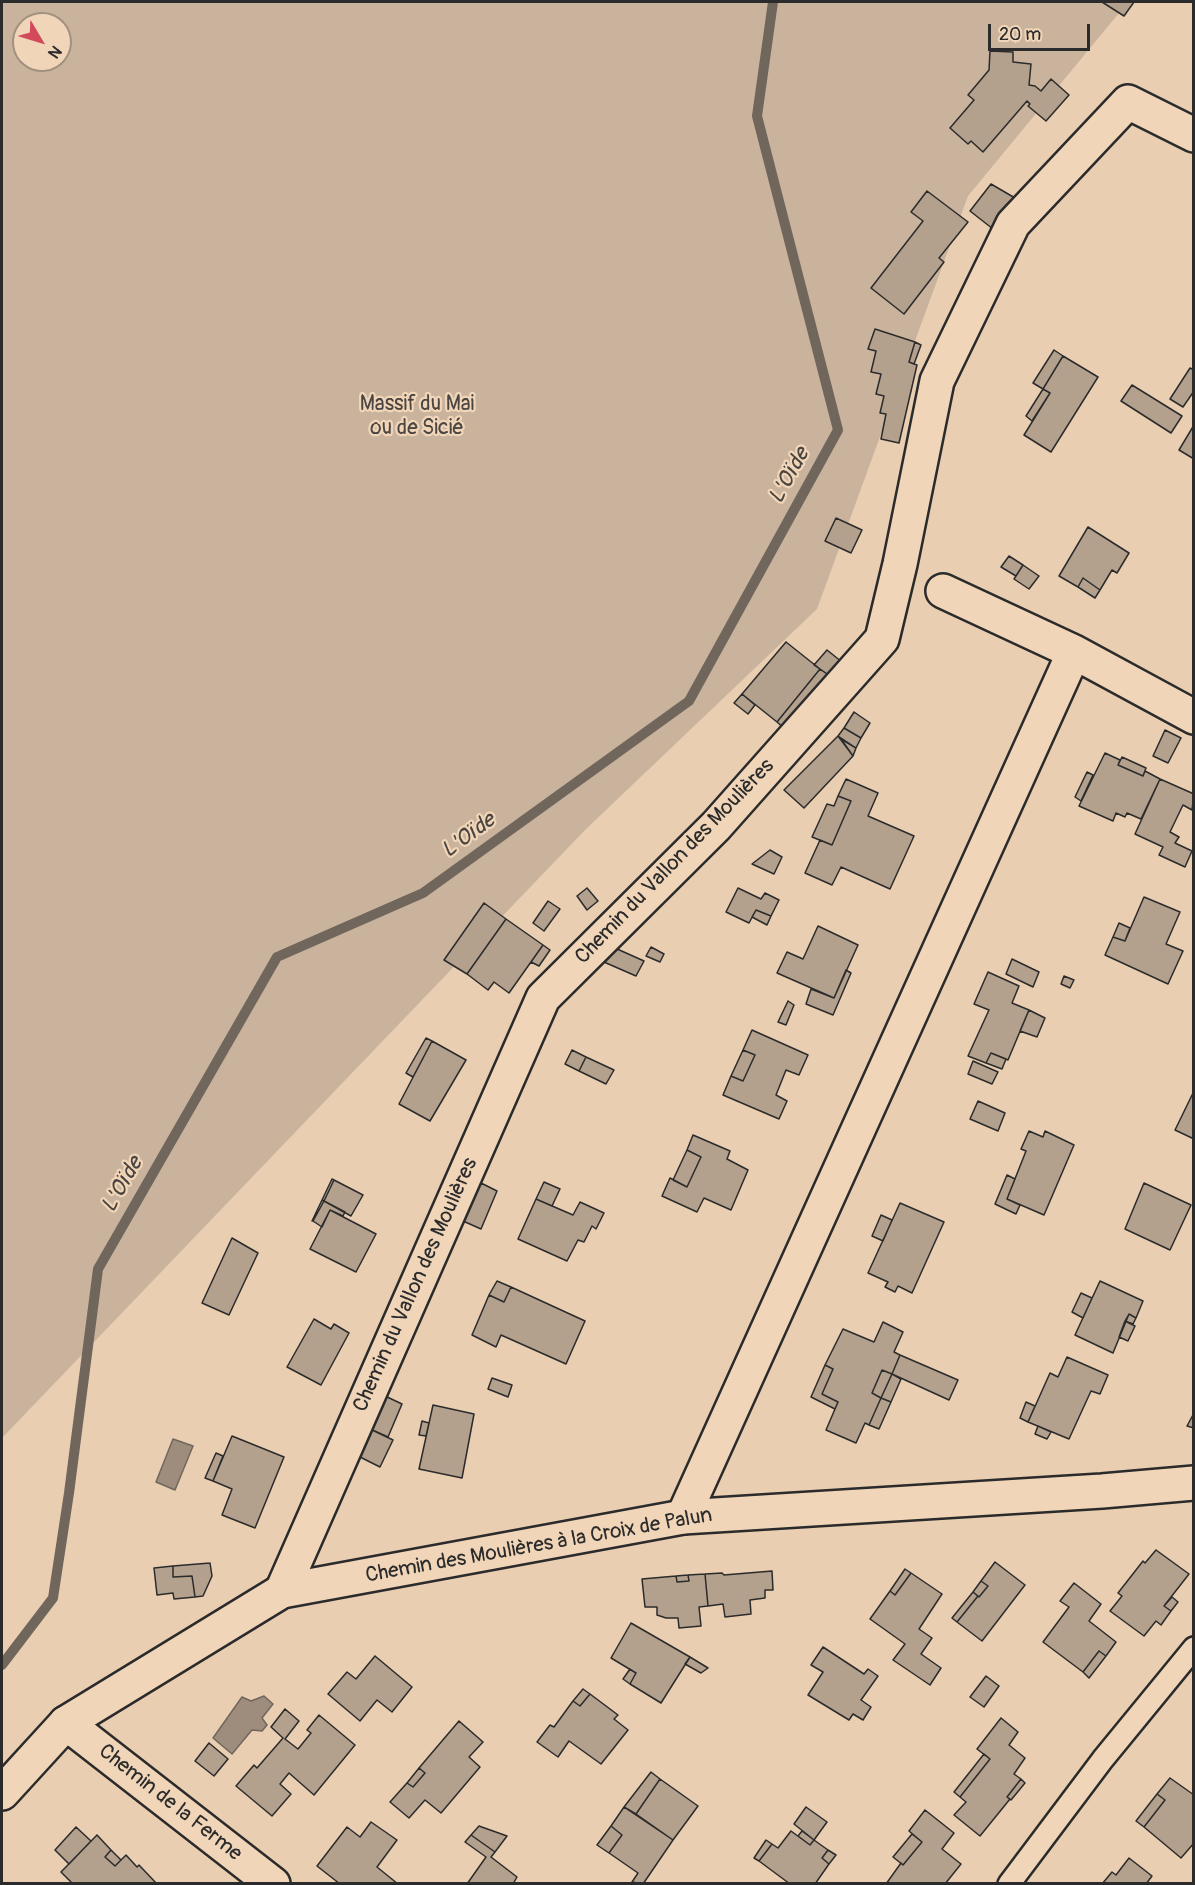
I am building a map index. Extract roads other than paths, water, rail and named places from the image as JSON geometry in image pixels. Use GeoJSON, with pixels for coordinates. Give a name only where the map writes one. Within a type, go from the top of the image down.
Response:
{"type":"FeatureCollection","features":[{"type":"Feature","properties":{"kind":"street","name":"Chemin du Vallon des Moulières"},"geometry":{"type":"LineString","coordinates":[[282,1591],[543,998],[717,826],[882,639],[900,564],[937,381],[1013,224],[1128,102],[1194,135]]}},
{"type":"Feature","properties":{"kind":"street"},"geometry":{"type":"LineString","coordinates":[[943,591],[1074,652],[1194,717]]}},
{"type":"Feature","properties":{"kind":"street"},"geometry":{"type":"LineString","coordinates":[[683,1517],[1074,652]]}},
{"type":"Feature","properties":{"kind":"street","name":"Chemin des Moulières à la Croix de Palun"},"geometry":{"type":"LineString","coordinates":[[2,1793],[66,1723],[282,1591],[683,1517],[1102,1491],[1194,1483]]}},
{"type":"Feature","properties":{"kind":"street","name":"Chemin de la Ferme"},"geometry":{"type":"LineString","coordinates":[[66,1723],[273,1884]]}},
{"type":"Feature","properties":{"kind":"lane"},"geometry":{"type":"LineString","coordinates":[[1009,1884],[1103,1759],[1194,1648]]}},
{"type":"Feature","properties":{"kind":"waterway","name":"L'Oïde"},"geometry":{"type":"LineString","coordinates":[[2,1665],[53,1598],[98,1269],[277,957],[423,893],[689,701],[838,430],[757,116],[773,2]]}},
{"type":"Feature","properties":{"kind":"park label","name":"Massif du Mai ou de Sicié"},"geometry":{"type":"Point","coordinates":[417,417]}}]}
